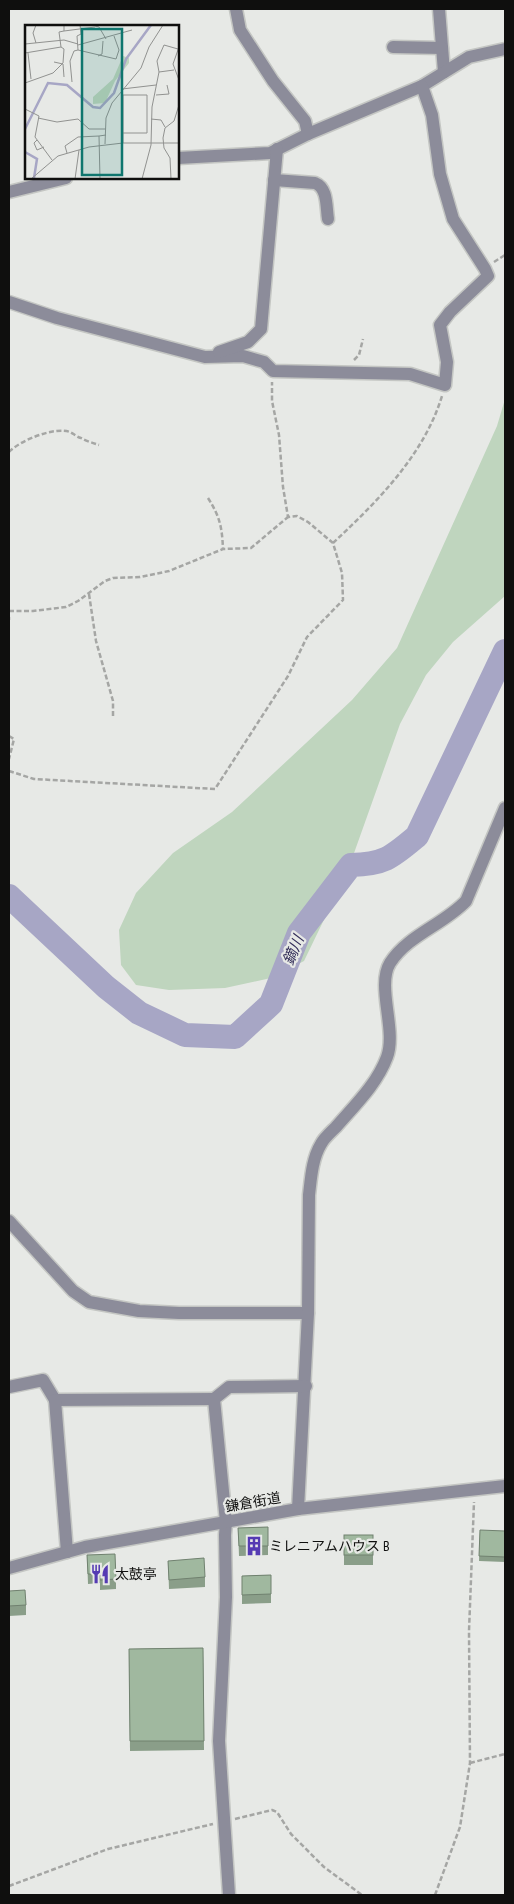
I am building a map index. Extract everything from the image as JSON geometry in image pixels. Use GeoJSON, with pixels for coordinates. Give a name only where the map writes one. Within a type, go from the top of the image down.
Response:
{"type":"FeatureCollection","features":[{"type":"Feature","properties":{"kind":"street"},"geometry":{"type":"LineString","coordinates":[[236,9],[240,30],[273,81],[305,121],[308,134]]}},
{"type":"Feature","properties":{"kind":"street"},"geometry":{"type":"LineString","coordinates":[[439,9],[444,72]]}},
{"type":"Feature","properties":{"kind":"street"},"geometry":{"type":"LineString","coordinates":[[392,47],[442,48]]}},
{"type":"Feature","properties":{"kind":"street"},"geometry":{"type":"LineString","coordinates":[[179,158],[270,153],[308,134],[422,86],[469,57],[505,49]]}},
{"type":"Feature","properties":{"kind":"street"},"geometry":{"type":"LineString","coordinates":[[9,302],[107,332],[205,357],[243,356],[264,362],[273,371],[410,374],[445,385],[447,362],[440,325],[450,312],[488,276],[453,219],[440,174],[432,115],[422,86]]}},
{"type":"Feature","properties":{"kind":"street"},"geometry":{"type":"LineString","coordinates":[[205,357],[248,342],[260,329],[277,149]]}},
{"type":"Feature","properties":{"kind":"street"},"geometry":{"type":"LineString","coordinates":[[9,192],[62,179]]}},
{"type":"Feature","properties":{"kind":"street"},"geometry":{"type":"LineString","coordinates":[[274,180],[320,185],[324,190],[328,220]]}},
{"type":"Feature","properties":{"kind":"street"},"geometry":{"type":"LineString","coordinates":[[298,1509],[306,1386],[309,1195],[312,1168],[321,1144],[376,1080],[388,1055],[389,1028],[385,979],[389,965],[398,951],[454,913],[466,901],[505,808]]}},
{"type":"Feature","properties":{"kind":"street"},"geometry":{"type":"LineString","coordinates":[[9,1221],[74,1291],[89,1302],[139,1310],[179,1313],[308,1313]]}},
{"type":"Feature","properties":{"kind":"street"},"geometry":{"type":"LineString","coordinates":[[9,1388],[43,1380],[55,1400],[67,1552]]}},
{"type":"Feature","properties":{"kind":"street"},"geometry":{"type":"LineString","coordinates":[[55,1400],[214,1399],[229,1387],[306,1386]]}},
{"type":"Feature","properties":{"kind":"street"},"geometry":{"type":"LineString","coordinates":[[214,1399],[226,1522],[224,1535],[226,1596],[219,1741],[229,1895]]}},
{"type":"Feature","properties":{"kind":"street","name":"鎌倉街道"},"geometry":{"type":"LineString","coordinates":[[9,1568],[85,1547],[298,1509],[505,1486]]}},
{"type":"Feature","properties":{"kind":"path"},"geometry":{"type":"LineString","coordinates":[[340,373],[360,355],[363,339]]}},
{"type":"Feature","properties":{"kind":"path"},"geometry":{"type":"LineString","coordinates":[[273,371],[272,401],[279,435],[283,487],[288,517]]}},
{"type":"Feature","properties":{"kind":"path"},"geometry":{"type":"LineString","coordinates":[[332,543],[385,492],[410,458],[432,424],[445,385]]}},
{"type":"Feature","properties":{"kind":"path"},"geometry":{"type":"LineString","coordinates":[[9,452],[16,445],[57,431],[71,432],[80,438],[99,445]]}},
{"type":"Feature","properties":{"kind":"path"},"geometry":{"type":"LineString","coordinates":[[208,498],[220,520],[223,533],[223,550]]}},
{"type":"Feature","properties":{"kind":"path"},"geometry":{"type":"LineString","coordinates":[[9,611],[33,611],[66,607],[89,594],[105,580],[140,577],[169,571],[223,550],[251,548],[288,517],[297,516],[308,522],[332,543],[342,573],[343,600],[307,637],[288,676],[215,789],[34,779],[9,771]]}},
{"type":"Feature","properties":{"kind":"path"},"geometry":{"type":"LineString","coordinates":[[89,594],[96,642],[113,701],[113,718]]}},
{"type":"Feature","properties":{"kind":"path"},"geometry":{"type":"LineString","coordinates":[[9,736],[14,739],[9,759]]}},
{"type":"Feature","properties":{"kind":"path"},"geometry":{"type":"LineString","coordinates":[[435,1895],[460,1827],[470,1763],[469,1631],[474,1488]]}},
{"type":"Feature","properties":{"kind":"path"},"geometry":{"type":"LineString","coordinates":[[470,1763],[505,1754]]}},
{"type":"Feature","properties":{"kind":"path"},"geometry":{"type":"LineString","coordinates":[[9,1886],[108,1849],[272,1810],[277,1812],[291,1834],[324,1867],[362,1895]]}},
{"type":"Feature","properties":{"kind":"green space"},"geometry":{"type":"Polygon","coordinates":[[[505,399],[505,596],[453,642],[426,675],[400,724],[348,870],[304,961],[271,978],[225,988],[169,990],[136,985],[121,965],[119,930],[136,893],[173,853],[232,812],[352,700],[397,648],[497,426],[505,399]]]}},
{"type":"Feature","properties":{"kind":"building"},"geometry":{"type":"Polygon","coordinates":[[[268,1527],[268,1546],[239,1546],[238,1528],[268,1527]]]}},
{"type":"Feature","properties":{"kind":"building"},"geometry":{"type":"Polygon","coordinates":[[[480,1530],[505,1531],[505,1557],[479,1556],[480,1530]]]}},
{"type":"Feature","properties":{"kind":"building"},"geometry":{"type":"Polygon","coordinates":[[[344,1535],[373,1535],[373,1555],[344,1555],[344,1535]]]}},
{"type":"Feature","properties":{"kind":"building"},"geometry":{"type":"Polygon","coordinates":[[[115,1554],[116,1579],[100,1580],[100,1574],[88,1574],[87,1555],[115,1554]]]}},
{"type":"Feature","properties":{"kind":"building"},"geometry":{"type":"Polygon","coordinates":[[[204,1558],[205,1577],[169,1580],[168,1561],[204,1558]]]}},
{"type":"Feature","properties":{"kind":"building"},"geometry":{"type":"Polygon","coordinates":[[[271,1575],[271,1594],[242,1595],[242,1576],[271,1575]]]}},
{"type":"Feature","properties":{"kind":"building"},"geometry":{"type":"Polygon","coordinates":[[[25,1590],[26,1605],[9,1606],[9,1591],[25,1590]]]}},
{"type":"Feature","properties":{"kind":"building"},"geometry":{"type":"Polygon","coordinates":[[[203,1648],[204,1741],[130,1741],[129,1649],[203,1648]]]}},
{"type":"Feature","properties":{"kind":"waterway","name":"鏑川"},"geometry":{"type":"LineString","coordinates":[[9,896],[106,987],[139,1013],[185,1035],[235,1037],[271,1004],[299,933],[351,865],[372,863],[387,858],[417,836],[505,651]]}},
{"type":"Feature","properties":{"kind":"place","name":"ミレニアムハウス B"},"geometry":{"type":"Point","coordinates":[254,1546]}},
{"type":"Feature","properties":{"kind":"place","name":"太鼓亭"},"geometry":{"type":"Point","coordinates":[100,1574]}}]}
